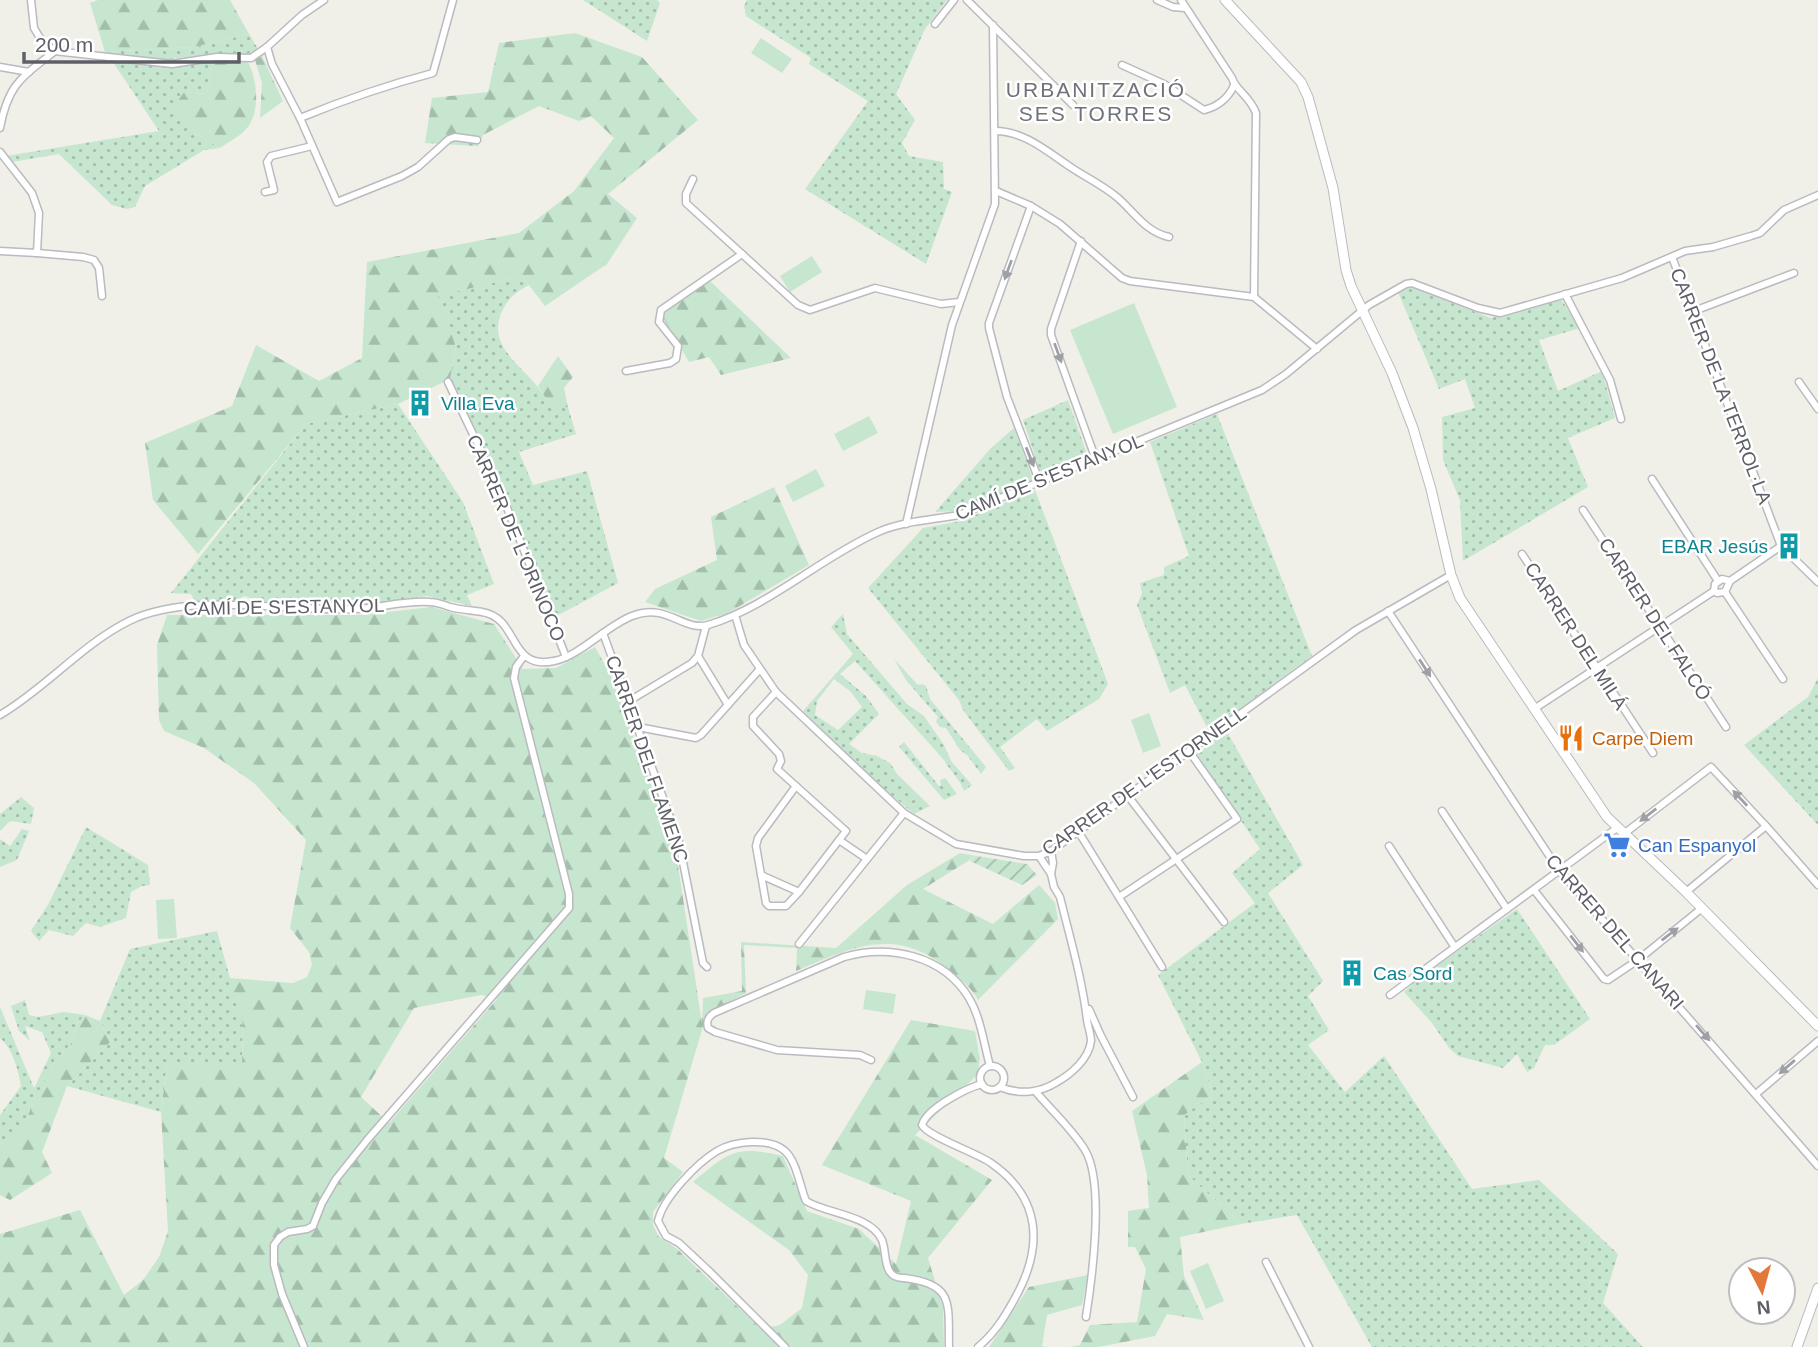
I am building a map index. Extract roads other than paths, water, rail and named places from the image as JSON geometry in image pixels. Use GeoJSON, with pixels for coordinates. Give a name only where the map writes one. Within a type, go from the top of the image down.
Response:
{"type":"FeatureCollection","features":[{"type":"Feature","properties":{"kind":"street"},"geometry":{"type":"LineString","coordinates":[[31,0],[34,28],[47,46],[55,51],[172,64],[217,57],[251,58],[324,0]]}},
{"type":"Feature","properties":{"kind":"street"},"geometry":{"type":"LineString","coordinates":[[300,118],[393,83],[433,73],[453,0]]}},
{"type":"Feature","properties":{"kind":"street"},"geometry":{"type":"LineString","coordinates":[[935,24],[954,0]]}},
{"type":"Feature","properties":{"kind":"street"},"geometry":{"type":"LineString","coordinates":[[967,0],[1073,105]]}},
{"type":"Feature","properties":{"kind":"street"},"geometry":{"type":"LineString","coordinates":[[1157,0],[1173,7],[1185,8]]}},
{"type":"Feature","properties":{"kind":"street"},"geometry":{"type":"LineString","coordinates":[[1181,0],[1234,85],[1252,102],[1256,113],[1254,297]]}},
{"type":"Feature","properties":{"kind":"street"},"geometry":{"type":"LineString","coordinates":[[1225,0],[1301,82],[1308,97],[1317,136],[1334,187],[1346,270],[1392,373],[1413,428],[1431,489],[1451,575],[1460,598],[1600,807],[1818,1026]]}},
{"type":"Feature","properties":{"kind":"street"},"geometry":{"type":"LineString","coordinates":[[906,524],[959,302],[995,204],[993,25]]}},
{"type":"Feature","properties":{"kind":"street"},"geometry":{"type":"LineString","coordinates":[[267,47],[272,64],[300,118],[337,202],[402,176],[418,167],[449,139],[455,137],[477,140]]}},
{"type":"Feature","properties":{"kind":"street"},"geometry":{"type":"LineString","coordinates":[[0,128],[11,90],[55,51]]}},
{"type":"Feature","properties":{"kind":"street"},"geometry":{"type":"LineString","coordinates":[[1122,65],[1164,84],[1204,110],[1219,104],[1232,92],[1234,85]]}},
{"type":"Feature","properties":{"kind":"street"},"geometry":{"type":"LineString","coordinates":[[0,67],[29,72]]}},
{"type":"Feature","properties":{"kind":"street"},"geometry":{"type":"LineString","coordinates":[[995,131],[1008,131],[1021,136],[1056,156],[1108,190],[1151,231],[1169,237]]}},
{"type":"Feature","properties":{"kind":"street"},"geometry":{"type":"LineString","coordinates":[[265,192],[274,190],[268,162],[271,156],[312,146]]}},
{"type":"Feature","properties":{"kind":"street"},"geometry":{"type":"LineString","coordinates":[[0,152],[32,193],[39,213],[37,253]]}},
{"type":"Feature","properties":{"kind":"street"},"geometry":{"type":"LineString","coordinates":[[693,179],[686,203],[798,305],[810,310],[874,288],[942,304],[959,302]]}},
{"type":"Feature","properties":{"kind":"street"},"geometry":{"type":"LineString","coordinates":[[996,191],[1031,206],[1060,224],[1122,278],[1254,297],[1317,349]]}},
{"type":"Feature","properties":{"kind":"street","name":"CAMÍ DE S'ESTANYOL"},"geometry":{"type":"LineString","coordinates":[[706,626],[735,615],[874,533],[906,524],[959,515],[1262,390],[1277,381],[1363,310],[1402,286],[1412,283],[1500,313],[1622,278],[1685,251],[1713,247],[1760,233],[1777,214],[1818,195]]}},
{"type":"Feature","properties":{"kind":"street"},"geometry":{"type":"LineString","coordinates":[[1031,206],[989,328],[1007,397],[1040,483]]}},
{"type":"Feature","properties":{"kind":"street"},"geometry":{"type":"LineString","coordinates":[[1081,242],[1051,335],[1096,460]]}},
{"type":"Feature","properties":{"kind":"street"},"geometry":{"type":"LineString","coordinates":[[0,251],[94,260],[99,268],[102,296]]}},
{"type":"Feature","properties":{"kind":"street"},"geometry":{"type":"LineString","coordinates":[[626,371],[670,363],[676,359],[678,346],[659,322],[661,310],[742,254]]}},
{"type":"Feature","properties":{"kind":"street","name":"CARRER DE LA TERROL·LA"},"geometry":{"type":"LineString","coordinates":[[1672,257],[1781,546],[1818,582]]}},
{"type":"Feature","properties":{"kind":"street"},"geometry":{"type":"LineString","coordinates":[[1694,311],[1794,273]]}},
{"type":"Feature","properties":{"kind":"street"},"geometry":{"type":"LineString","coordinates":[[1565,294],[1610,380],[1622,419]]}},
{"type":"Feature","properties":{"kind":"street","name":"CARRER DE L'ORINOCO"},"geometry":{"type":"LineString","coordinates":[[448,382],[502,495],[566,657]]}},
{"type":"Feature","properties":{"kind":"street"},"geometry":{"type":"LineString","coordinates":[[1799,382],[1818,408]]}},
{"type":"Feature","properties":{"kind":"street"},"geometry":{"type":"LineString","coordinates":[[1652,479],[1718,581]]}},
{"type":"Feature","properties":{"kind":"street","name":"CARRER DEL FALCÓ"},"geometry":{"type":"LineString","coordinates":[[1584,510],[1726,727]]}},
{"type":"Feature","properties":{"kind":"street"},"geometry":{"type":"LineString","coordinates":[[1725,592],[1730,581],[1781,546]]}},
{"type":"Feature","properties":{"kind":"street","name":"CARRER DEL MILÁ"},"geometry":{"type":"LineString","coordinates":[[1522,554],[1653,753]]}},
{"type":"Feature","properties":{"kind":"street","name":"CARRER DE L'ESTORNELL"},"geometry":{"type":"LineString","coordinates":[[735,615],[744,645],[776,692],[904,813],[956,844],[1024,856],[1039,856],[1051,851],[1350,635],[1451,575]]}},
{"type":"Feature","properties":{"kind":"street"},"geometry":{"type":"LineString","coordinates":[[1714,592],[1718,581],[1730,581]]}},
{"type":"Feature","properties":{"kind":"street"},"geometry":{"type":"LineString","coordinates":[[1534,709],[1714,592],[1725,592]]}},
{"type":"Feature","properties":{"kind":"street"},"geometry":{"type":"LineString","coordinates":[[1725,592],[1783,679]]}},
{"type":"Feature","properties":{"kind":"street","name":"CAMÍ DE S'ESTANYOL"},"geometry":{"type":"LineString","coordinates":[[0,715],[17,705],[95,642],[118,627],[135,618],[187,606],[356,609],[435,602],[485,612],[498,618],[507,626],[516,647],[524,656]]}},
{"type":"Feature","properties":{"kind":"street"},"geometry":{"type":"LineString","coordinates":[[304,1347],[282,1294],[274,1265],[274,1245],[288,1232],[313,1226],[322,1203],[337,1179],[368,1139],[569,908],[569,894],[514,678],[516,667],[524,656],[548,662],[566,657],[631,616],[653,611],[706,626],[698,656],[692,663],[629,701]]}},
{"type":"Feature","properties":{"kind":"street","name":"CARRER DEL CANARI"},"geometry":{"type":"LineString","coordinates":[[1388,611],[1560,871],[1818,1166]]}},
{"type":"Feature","properties":{"kind":"street","name":"CARRER DEL FLAMENC"},"geometry":{"type":"LineString","coordinates":[[603,633],[679,842],[703,963],[707,967]]}},
{"type":"Feature","properties":{"kind":"street"},"geometry":{"type":"LineString","coordinates":[[698,656],[728,705]]}},
{"type":"Feature","properties":{"kind":"street"},"geometry":{"type":"LineString","coordinates":[[638,727],[696,738],[760,669]]}},
{"type":"Feature","properties":{"kind":"street"},"geometry":{"type":"LineString","coordinates":[[776,692],[752,722],[779,754],[781,761],[777,769],[796,786],[846,831],[789,904],[777,908],[769,906],[756,846],[758,838],[796,786]]}},
{"type":"Feature","properties":{"kind":"street"},"geometry":{"type":"LineString","coordinates":[[1119,897],[1237,819],[1189,751]]}},
{"type":"Feature","properties":{"kind":"street"},"geometry":{"type":"LineString","coordinates":[[1390,995],[1454,946],[1711,767],[1818,885]]}},
{"type":"Feature","properties":{"kind":"street"},"geometry":{"type":"LineString","coordinates":[[1128,796],[1224,922]]}},
{"type":"Feature","properties":{"kind":"street"},"geometry":{"type":"LineString","coordinates":[[1442,811],[1507,909]]}},
{"type":"Feature","properties":{"kind":"street"},"geometry":{"type":"LineString","coordinates":[[799,944],[904,813]]}},
{"type":"Feature","properties":{"kind":"street"},"geometry":{"type":"LineString","coordinates":[[1686,892],[1766,826]]}},
{"type":"Feature","properties":{"kind":"street"},"geometry":{"type":"LineString","coordinates":[[1078,831],[1162,967]]}},
{"type":"Feature","properties":{"kind":"street"},"geometry":{"type":"LineString","coordinates":[[839,840],[867,859]]}},
{"type":"Feature","properties":{"kind":"street"},"geometry":{"type":"LineString","coordinates":[[1389,846],[1454,946]]}},
{"type":"Feature","properties":{"kind":"street"},"geometry":{"type":"LineString","coordinates":[[1051,851],[1054,863],[1051,874]]}},
{"type":"Feature","properties":{"kind":"street"},"geometry":{"type":"LineString","coordinates":[[978,1347],[1002,1322],[1025,1280],[1034,1243],[1030,1210],[1012,1181],[992,1164],[967,1148],[932,1135],[922,1125],[928,1114],[969,1088],[982,1084],[990,1089],[1000,1087],[1036,1091],[1067,1076],[1088,1052],[1091,1041],[1085,1001],[1060,897],[1051,874],[1039,856]]}},
{"type":"Feature","properties":{"kind":"street"},"geometry":{"type":"LineString","coordinates":[[761,875],[799,892]]}},
{"type":"Feature","properties":{"kind":"street"},"geometry":{"type":"LineString","coordinates":[[1534,890],[1604,979],[1611,979],[1638,960],[1702,908]]}},
{"type":"Feature","properties":{"kind":"street"},"geometry":{"type":"LineString","coordinates":[[871,1060],[860,1055],[777,1050],[715,1032],[708,1028],[708,1017],[844,957],[864,951],[906,953],[943,970],[969,998],[990,1066]]}},
{"type":"Feature","properties":{"kind":"street"},"geometry":{"type":"LineString","coordinates":[[1085,1001],[1133,1097]]}},
{"type":"Feature","properties":{"kind":"street"},"geometry":{"type":"LineString","coordinates":[[1756,1094],[1818,1041]]}},
{"type":"Feature","properties":{"kind":"street"},"geometry":{"type":"LineString","coordinates":[[990,1066],[1003,1073],[1004,1080],[1000,1087]]}},
{"type":"Feature","properties":{"kind":"street"},"geometry":{"type":"LineString","coordinates":[[982,1084],[982,1073],[990,1066]]}},
{"type":"Feature","properties":{"kind":"street"},"geometry":{"type":"LineString","coordinates":[[1036,1091],[1085,1149],[1093,1170],[1095,1256],[1086,1317]]}},
{"type":"Feature","properties":{"kind":"street"},"geometry":{"type":"LineString","coordinates":[[785,1347],[679,1243],[666,1236],[658,1221],[664,1204],[703,1161],[719,1150],[740,1144],[762,1143],[778,1146],[785,1151],[791,1157],[806,1201],[852,1217],[877,1233],[882,1240],[889,1272],[896,1277],[921,1279],[941,1290],[948,1306],[949,1347]]}},
{"type":"Feature","properties":{"kind":"street"},"geometry":{"type":"LineString","coordinates":[[1266,1262],[1309,1347]]}},
{"type":"Feature","properties":{"kind":"street"},"geometry":{"type":"LineString","coordinates":[[1797,1347],[1817,1293]]}},
{"type":"Feature","properties":{"kind":"place","name":"Villa Eva"},"geometry":{"type":"Point","coordinates":[420,403]}},
{"type":"Feature","properties":{"kind":"place","name":"EBAR Jesús"},"geometry":{"type":"Point","coordinates":[1789,546]}},
{"type":"Feature","properties":{"kind":"place","name":"Carpe Diem"},"geometry":{"type":"Point","coordinates":[1571,738]}},
{"type":"Feature","properties":{"kind":"place","name":"Can Espanyol"},"geometry":{"type":"Point","coordinates":[1617,845]}},
{"type":"Feature","properties":{"kind":"place","name":"Cas Sord"},"geometry":{"type":"Point","coordinates":[1352,973]}},
{"type":"Feature","properties":{"kind":"district","name":"URBANITZACIÓ SES TORRES"},"geometry":{"type":"Point","coordinates":[1096,101]}}]}
